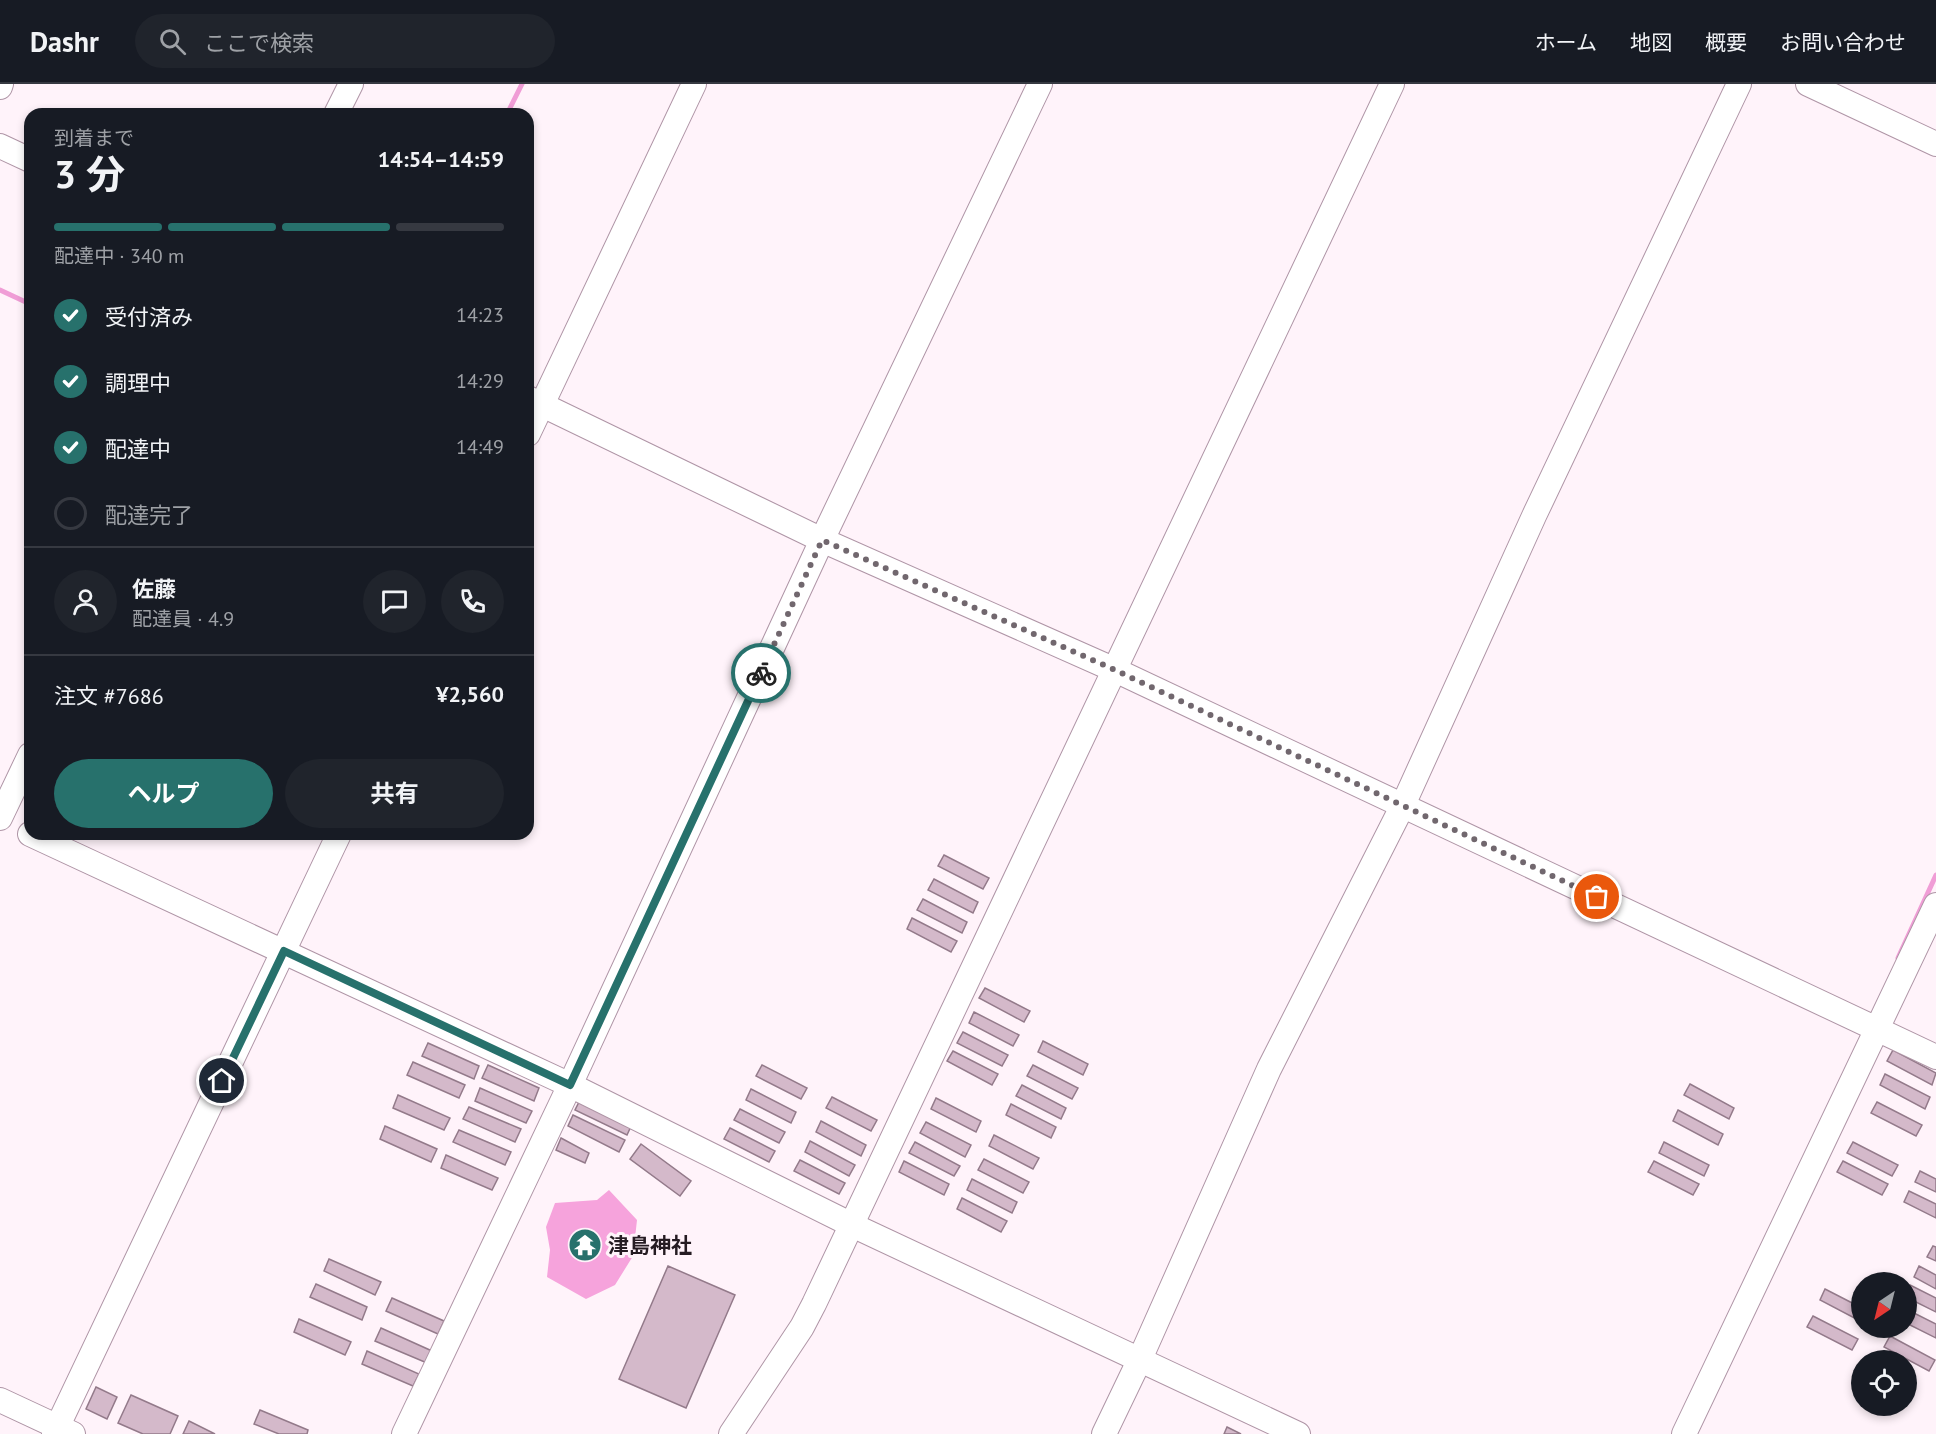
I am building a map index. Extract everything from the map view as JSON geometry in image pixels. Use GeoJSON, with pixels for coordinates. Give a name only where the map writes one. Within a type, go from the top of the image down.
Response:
{"type":"FeatureCollection","features":[{"type":"Feature","properties":{"kind":"street"},"geometry":{"type":"LineString","coordinates":[[339,108],[351,84]]}},
{"type":"Feature","properties":{"kind":"street"},"geometry":{"type":"LineString","coordinates":[[694,84],[535,401],[822,540],[1115,670],[1936,1057]]}},
{"type":"Feature","properties":{"kind":"street"},"geometry":{"type":"LineString","coordinates":[[404,1434],[570,1085],[822,540],[1040,84]]}},
{"type":"Feature","properties":{"kind":"street"},"geometry":{"type":"LineString","coordinates":[[731,1434],[802,1327],[852,1225],[1392,84]]}},
{"type":"Feature","properties":{"kind":"street"},"geometry":{"type":"LineString","coordinates":[[1104,1434],[1140,1359],[1269,1069],[1403,805],[1534,516],[1739,84]]}},
{"type":"Feature","properties":{"kind":"street"},"geometry":{"type":"LineString","coordinates":[[1808,84],[1936,144]]}},
{"type":"Feature","properties":{"kind":"street"},"geometry":{"type":"LineString","coordinates":[[0,146],[24,157]]}},
{"type":"Feature","properties":{"kind":"street"},"geometry":{"type":"LineString","coordinates":[[24,768],[0,819],[24,831]]}},
{"type":"Feature","properties":{"kind":"street"},"geometry":{"type":"LineString","coordinates":[[43,840],[570,1085],[852,1225],[1298,1434]]}},
{"type":"Feature","properties":{"kind":"street"},"geometry":{"type":"LineString","coordinates":[[0,1400],[62,1432],[336,840]]}},
{"type":"Feature","properties":{"kind":"street"},"geometry":{"type":"LineString","coordinates":[[1684,1434],[1878,1031],[1936,905]]}},
{"type":"Feature","properties":{"kind":"shaded area"},"geometry":{"type":"Polygon","coordinates":[[[609,1190],[637,1220],[633,1256],[615,1285],[586,1299],[547,1277],[550,1250],[546,1227],[555,1203],[597,1200],[609,1190]]]}},
{"type":"Feature","properties":{"kind":"building"},"geometry":{"type":"Polygon","coordinates":[[[944,855],[989,878],[983,889],[938,866],[944,855]]]}},
{"type":"Feature","properties":{"kind":"building"},"geometry":{"type":"Polygon","coordinates":[[[934,879],[978,902],[973,913],[928,890],[934,879]]]}},
{"type":"Feature","properties":{"kind":"building"},"geometry":{"type":"Polygon","coordinates":[[[923,899],[967,922],[962,933],[917,910],[923,899]]]}},
{"type":"Feature","properties":{"kind":"building"},"geometry":{"type":"Polygon","coordinates":[[[912,918],[957,941],[951,952],[907,929],[912,918]]]}},
{"type":"Feature","properties":{"kind":"building"},"geometry":{"type":"Polygon","coordinates":[[[985,988],[1030,1011],[1024,1022],[979,998],[985,988]]]}},
{"type":"Feature","properties":{"kind":"building"},"geometry":{"type":"Polygon","coordinates":[[[974,1012],[1019,1035],[1013,1046],[969,1023],[974,1012]]]}},
{"type":"Feature","properties":{"kind":"building"},"geometry":{"type":"Polygon","coordinates":[[[963,1032],[1008,1055],[1002,1066],[957,1043],[963,1032]]]}},
{"type":"Feature","properties":{"kind":"building"},"geometry":{"type":"Polygon","coordinates":[[[1043,1041],[1088,1064],[1083,1075],[1038,1052],[1043,1041]]]}},
{"type":"Feature","properties":{"kind":"building"},"geometry":{"type":"Polygon","coordinates":[[[428,1043],[479,1066],[474,1079],[422,1056],[428,1043]]]}},
{"type":"Feature","properties":{"kind":"building"},"geometry":{"type":"Polygon","coordinates":[[[1893,1050],[1936,1073],[1932,1085],[1887,1061],[1893,1050]]]}},
{"type":"Feature","properties":{"kind":"building"},"geometry":{"type":"Polygon","coordinates":[[[953,1051],[998,1074],[992,1085],[947,1061],[953,1051]]]}},
{"type":"Feature","properties":{"kind":"building"},"geometry":{"type":"Polygon","coordinates":[[[413,1062],[465,1085],[459,1098],[407,1075],[413,1062]]]}},
{"type":"Feature","properties":{"kind":"building"},"geometry":{"type":"Polygon","coordinates":[[[488,1065],[539,1088],[534,1101],[482,1078],[488,1065]]]}},
{"type":"Feature","properties":{"kind":"building"},"geometry":{"type":"Polygon","coordinates":[[[762,1065],[807,1088],[801,1099],[756,1076],[762,1065]]]}},
{"type":"Feature","properties":{"kind":"building"},"geometry":{"type":"Polygon","coordinates":[[[1033,1065],[1078,1088],[1072,1099],[1027,1076],[1033,1065]]]}},
{"type":"Feature","properties":{"kind":"building"},"geometry":{"type":"Polygon","coordinates":[[[1885,1074],[1930,1097],[1925,1109],[1880,1085],[1885,1074]]]}},
{"type":"Feature","properties":{"kind":"building"},"geometry":{"type":"Polygon","coordinates":[[[1690,1084],[1734,1108],[1729,1119],[1684,1095],[1690,1084]]]}},
{"type":"Feature","properties":{"kind":"building"},"geometry":{"type":"Polygon","coordinates":[[[1022,1085],[1066,1108],[1061,1119],[1016,1096],[1022,1085]]]}},
{"type":"Feature","properties":{"kind":"building"},"geometry":{"type":"Polygon","coordinates":[[[480,1088],[532,1111],[526,1123],[475,1101],[480,1088]]]}},
{"type":"Feature","properties":{"kind":"building"},"geometry":{"type":"Polygon","coordinates":[[[751,1089],[796,1112],[791,1123],[746,1100],[751,1089]]]}},
{"type":"Feature","properties":{"kind":"building"},"geometry":{"type":"Polygon","coordinates":[[[398,1095],[450,1118],[444,1130],[393,1108],[398,1095]]]}},
{"type":"Feature","properties":{"kind":"building"},"geometry":{"type":"Polygon","coordinates":[[[832,1097],[877,1120],[871,1131],[826,1108],[832,1097]]]}},
{"type":"Feature","properties":{"kind":"building"},"geometry":{"type":"Polygon","coordinates":[[[581,1098],[632,1124],[627,1135],[575,1110],[581,1098]]]}},
{"type":"Feature","properties":{"kind":"building"},"geometry":{"type":"Polygon","coordinates":[[[936,1098],[981,1121],[976,1132],[931,1109],[936,1098]]]}},
{"type":"Feature","properties":{"kind":"building"},"geometry":{"type":"Polygon","coordinates":[[[1877,1102],[1922,1125],[1916,1136],[1871,1113],[1877,1102]]]}},
{"type":"Feature","properties":{"kind":"building"},"geometry":{"type":"Polygon","coordinates":[[[1011,1104],[1056,1127],[1051,1138],[1006,1115],[1011,1104]]]}},
{"type":"Feature","properties":{"kind":"building"},"geometry":{"type":"Polygon","coordinates":[[[469,1107],[521,1129],[515,1142],[463,1119],[469,1107]]]}},
{"type":"Feature","properties":{"kind":"building"},"geometry":{"type":"Polygon","coordinates":[[[740,1109],[785,1132],[779,1143],[734,1120],[740,1109]]]}},
{"type":"Feature","properties":{"kind":"building"},"geometry":{"type":"Polygon","coordinates":[[[1678,1110],[1723,1134],[1718,1145],[1673,1121],[1678,1110]]]}},
{"type":"Feature","properties":{"kind":"building"},"geometry":{"type":"Polygon","coordinates":[[[573,1115],[625,1140],[619,1152],[568,1126],[573,1115]]]}},
{"type":"Feature","properties":{"kind":"building"},"geometry":{"type":"Polygon","coordinates":[[[821,1121],[866,1145],[861,1156],[816,1132],[821,1121]]]}},
{"type":"Feature","properties":{"kind":"building"},"geometry":{"type":"Polygon","coordinates":[[[926,1122],[971,1145],[965,1157],[920,1133],[926,1122]]]}},
{"type":"Feature","properties":{"kind":"building"},"geometry":{"type":"Polygon","coordinates":[[[385,1126],[437,1149],[431,1162],[380,1139],[385,1126]]]}},
{"type":"Feature","properties":{"kind":"building"},"geometry":{"type":"Polygon","coordinates":[[[730,1128],[775,1151],[769,1162],[724,1139],[730,1128]]]}},
{"type":"Feature","properties":{"kind":"building"},"geometry":{"type":"Polygon","coordinates":[[[459,1130],[511,1152],[505,1165],[453,1142],[459,1130]]]}},
{"type":"Feature","properties":{"kind":"building"},"geometry":{"type":"Polygon","coordinates":[[[994,1135],[1039,1158],[1033,1169],[989,1146],[994,1135]]]}},
{"type":"Feature","properties":{"kind":"building"},"geometry":{"type":"Polygon","coordinates":[[[561,1138],[589,1153],[585,1163],[556,1150],[561,1138]]]}},
{"type":"Feature","properties":{"kind":"building"},"geometry":{"type":"Polygon","coordinates":[[[810,1141],[855,1165],[849,1176],[805,1152],[810,1141]]]}},
{"type":"Feature","properties":{"kind":"building"},"geometry":{"type":"Polygon","coordinates":[[[915,1142],[960,1166],[954,1176],[909,1153],[915,1142]]]}},
{"type":"Feature","properties":{"kind":"building"},"geometry":{"type":"Polygon","coordinates":[[[1664,1142],[1709,1165],[1704,1176],[1659,1153],[1664,1142]]]}},
{"type":"Feature","properties":{"kind":"building"},"geometry":{"type":"Polygon","coordinates":[[[1853,1142],[1898,1165],[1892,1176],[1847,1153],[1853,1142]]]}},
{"type":"Feature","properties":{"kind":"building"},"geometry":{"type":"Polygon","coordinates":[[[641,1144],[691,1181],[680,1196],[630,1159],[641,1144]]]}},
{"type":"Feature","properties":{"kind":"building"},"geometry":{"type":"Polygon","coordinates":[[[446,1155],[498,1178],[492,1190],[441,1168],[446,1155]]]}},
{"type":"Feature","properties":{"kind":"building"},"geometry":{"type":"Polygon","coordinates":[[[984,1159],[1029,1182],[1023,1193],[978,1170],[984,1159]]]}},
{"type":"Feature","properties":{"kind":"building"},"geometry":{"type":"Polygon","coordinates":[[[800,1160],[845,1183],[839,1194],[794,1171],[800,1160]]]}},
{"type":"Feature","properties":{"kind":"building"},"geometry":{"type":"Polygon","coordinates":[[[904,1161],[949,1184],[944,1195],[899,1172],[904,1161]]]}},
{"type":"Feature","properties":{"kind":"building"},"geometry":{"type":"Polygon","coordinates":[[[1654,1161],[1699,1184],[1693,1195],[1648,1172],[1654,1161]]]}},
{"type":"Feature","properties":{"kind":"building"},"geometry":{"type":"Polygon","coordinates":[[[1843,1161],[1888,1184],[1882,1195],[1837,1172],[1843,1161]]]}},
{"type":"Feature","properties":{"kind":"building"},"geometry":{"type":"Polygon","coordinates":[[[1920,1171],[1936,1179],[1936,1192],[1915,1182],[1920,1171]]]}},
{"type":"Feature","properties":{"kind":"building"},"geometry":{"type":"Polygon","coordinates":[[[972,1179],[1017,1202],[1012,1213],[967,1190],[972,1179]]]}},
{"type":"Feature","properties":{"kind":"building"},"geometry":{"type":"Polygon","coordinates":[[[1909,1191],[1936,1204],[1936,1218],[1904,1202],[1909,1191]]]}},
{"type":"Feature","properties":{"kind":"building"},"geometry":{"type":"Polygon","coordinates":[[[962,1198],[1007,1221],[1001,1232],[957,1209],[962,1198]]]}},
{"type":"Feature","properties":{"kind":"building"},"geometry":{"type":"Polygon","coordinates":[[[1933,1246],[1936,1247],[1936,1261],[1927,1257],[1933,1246]]]}},
{"type":"Feature","properties":{"kind":"building"},"geometry":{"type":"Polygon","coordinates":[[[329,1259],[381,1282],[375,1295],[324,1271],[329,1259]]]}},
{"type":"Feature","properties":{"kind":"building"},"geometry":{"type":"Polygon","coordinates":[[[668,1266],[735,1295],[686,1408],[619,1379],[668,1266]]]}},
{"type":"Feature","properties":{"kind":"building"},"geometry":{"type":"Polygon","coordinates":[[[1919,1266],[1936,1275],[1936,1289],[1917,1279],[1919,1266]]]}},
{"type":"Feature","properties":{"kind":"building"},"geometry":{"type":"Polygon","coordinates":[[[316,1284],[367,1307],[362,1320],[310,1297],[316,1284]]]}},
{"type":"Feature","properties":{"kind":"building"},"geometry":{"type":"Polygon","coordinates":[[[1917,1288],[1936,1298],[1936,1312],[1917,1302],[1917,1288]]]}},
{"type":"Feature","properties":{"kind":"building"},"geometry":{"type":"Polygon","coordinates":[[[1825,1289],[1851,1302],[1851,1316],[1820,1300],[1825,1289]]]}},
{"type":"Feature","properties":{"kind":"building"},"geometry":{"type":"Polygon","coordinates":[[[392,1298],[444,1321],[438,1334],[386,1311],[392,1298]]]}},
{"type":"Feature","properties":{"kind":"building"},"geometry":{"type":"Polygon","coordinates":[[[1917,1314],[1936,1324],[1936,1338],[1917,1328],[1917,1314]]]}},
{"type":"Feature","properties":{"kind":"building"},"geometry":{"type":"Polygon","coordinates":[[[1813,1316],[1851,1335],[1851,1338],[1858,1339],[1852,1350],[1807,1327],[1813,1316]]]}},
{"type":"Feature","properties":{"kind":"building"},"geometry":{"type":"Polygon","coordinates":[[[299,1319],[351,1342],[345,1355],[294,1332],[299,1319]]]}},
{"type":"Feature","properties":{"kind":"building"},"geometry":{"type":"Polygon","coordinates":[[[381,1328],[432,1351],[427,1363],[375,1341],[381,1328]]]}},
{"type":"Feature","properties":{"kind":"building"},"geometry":{"type":"Polygon","coordinates":[[[1889,1338],[1894,1338],[1916,1350],[1890,1350],[1884,1347],[1889,1338]]]}},
{"type":"Feature","properties":{"kind":"building"},"geometry":{"type":"Polygon","coordinates":[[[1917,1350],[1935,1360],[1929,1371],[1917,1365],[1917,1350]]]}},
{"type":"Feature","properties":{"kind":"building"},"geometry":{"type":"Polygon","coordinates":[[[367,1351],[419,1374],[413,1386],[362,1364],[367,1351]]]}},
{"type":"Feature","properties":{"kind":"building"},"geometry":{"type":"Polygon","coordinates":[[[96,1387],[117,1397],[107,1419],[86,1409],[96,1387]]]}},
{"type":"Feature","properties":{"kind":"building"},"geometry":{"type":"Polygon","coordinates":[[[131,1395],[178,1416],[170,1434],[143,1434],[118,1423],[131,1395]]]}},
{"type":"Feature","properties":{"kind":"building"},"geometry":{"type":"Polygon","coordinates":[[[260,1410],[308,1430],[307,1434],[279,1434],[254,1424],[260,1410]]]}},
{"type":"Feature","properties":{"kind":"building"},"geometry":{"type":"Polygon","coordinates":[[[189,1421],[215,1434],[183,1434],[189,1421]]]}},
{"type":"Feature","properties":{"kind":"building"},"geometry":{"type":"Polygon","coordinates":[[[1227,1427],[1241,1434],[1224,1434],[1227,1427]]]}},
{"type":"Feature","properties":{"kind":"waterway"},"geometry":{"type":"LineString","coordinates":[[510,108],[522,84]]}},
{"type":"Feature","properties":{"kind":"waterway"},"geometry":{"type":"LineString","coordinates":[[0,290],[24,301]]}},
{"type":"Feature","properties":{"kind":"waterway"},"geometry":{"type":"LineString","coordinates":[[1898,958],[1936,875]]}},
{"type":"Feature","properties":{"kind":"way so far"},"geometry":{"type":"LineString","coordinates":[[761,673],[822,540],[1115,670],[1597,897]]}},
{"type":"Feature","properties":{"kind":"place","name":"津島神社"},"geometry":{"type":"Point","coordinates":[585,1245]}},
{"type":"Feature","properties":{"kind":"route"},"geometry":{"type":"LineString","coordinates":[[222,1081],[284,951],[570,1085],[761,673]]}}]}
